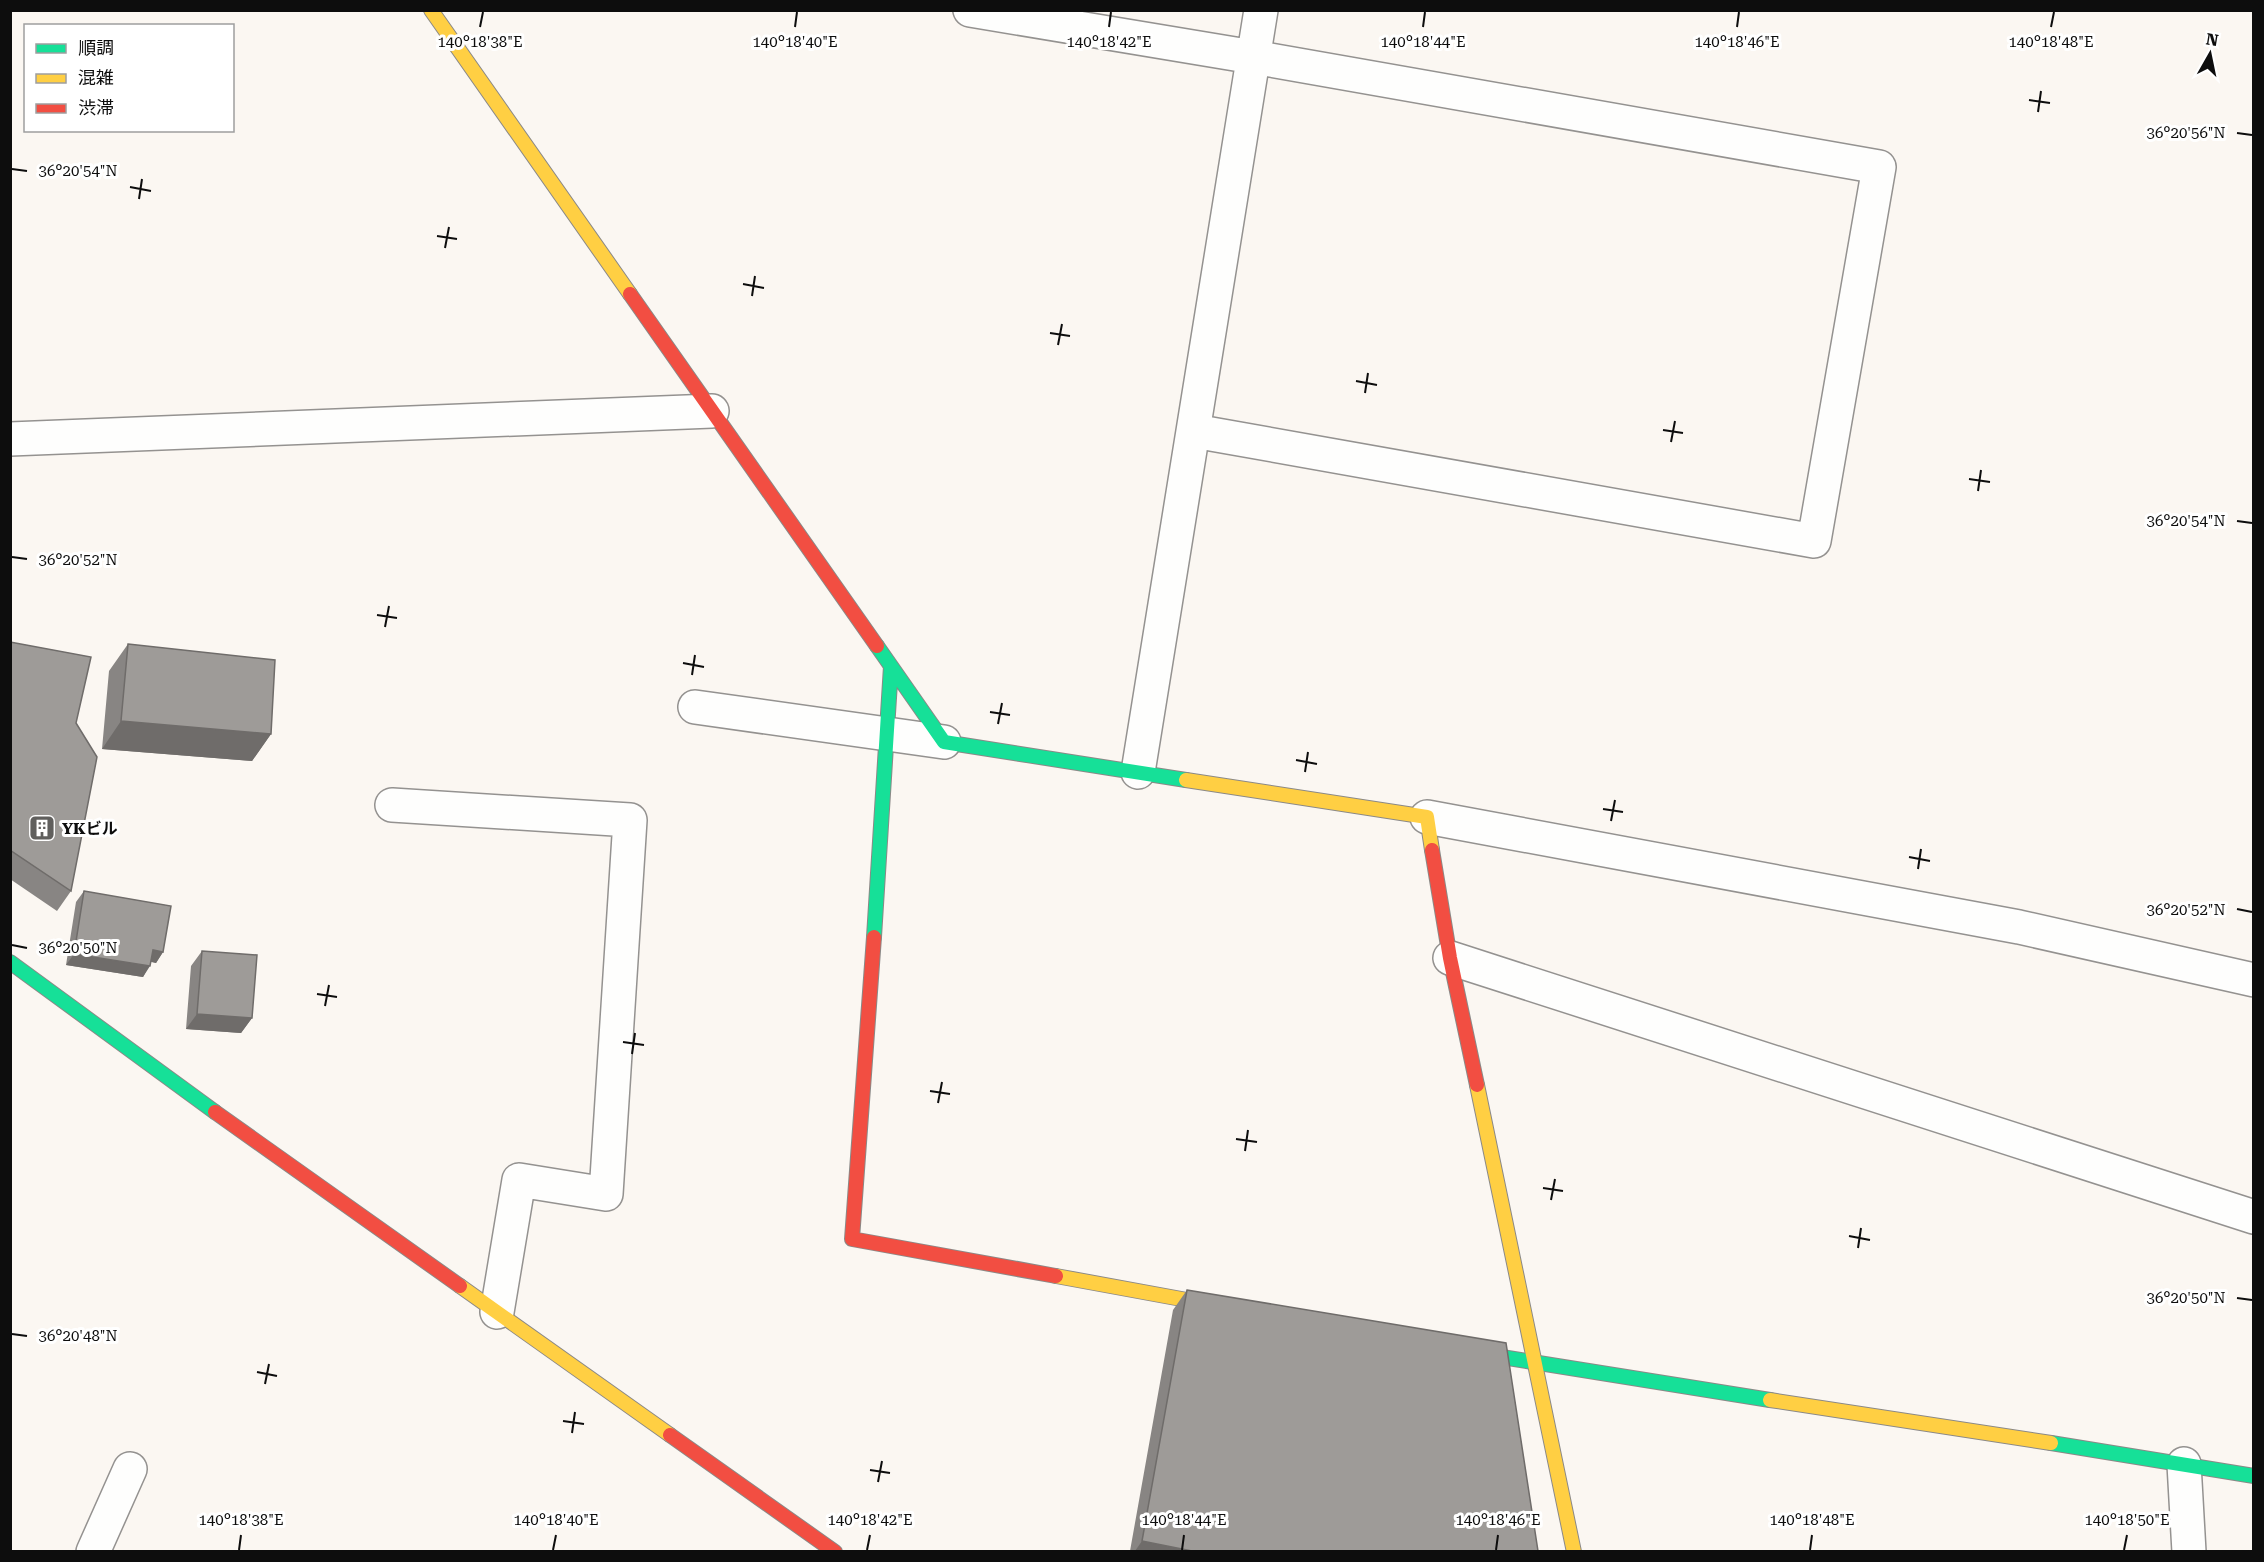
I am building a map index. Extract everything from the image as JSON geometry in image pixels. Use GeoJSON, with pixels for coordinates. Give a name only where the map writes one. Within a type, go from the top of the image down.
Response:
{"type":"FeatureCollection","features":[{"type":"Feature","properties":{"kind":"street"},"geometry":{"type":"LineString","coordinates":[[431,10],[944,742]]}},
{"type":"Feature","properties":{"kind":"street"},"geometry":{"type":"LineString","coordinates":[[970,10],[1253,57],[1879,167],[1814,541],[1194,431]]}},
{"type":"Feature","properties":{"kind":"street"},"geometry":{"type":"LineString","coordinates":[[1138,772],[1261,10]]}},
{"type":"Feature","properties":{"kind":"street"},"geometry":{"type":"LineString","coordinates":[[10,439],[712,411]]}},
{"type":"Feature","properties":{"kind":"street"},"geometry":{"type":"LineString","coordinates":[[891,666],[885,734],[867,1057],[852,1239],[1240,1310]]}},
{"type":"Feature","properties":{"kind":"street"},"geometry":{"type":"LineString","coordinates":[[695,707],[944,742],[1426,817],[2019,927],[2253,980]]}},
{"type":"Feature","properties":{"kind":"street"},"geometry":{"type":"LineString","coordinates":[[392,805],[630,820],[606,1194],[519,1180],[497,1312]]}},
{"type":"Feature","properties":{"kind":"street"},"geometry":{"type":"LineString","coordinates":[[1426,817],[1450,958],[1574,1551]]}},
{"type":"Feature","properties":{"kind":"street"},"geometry":{"type":"LineString","coordinates":[[1450,958],[2253,1217]]}},
{"type":"Feature","properties":{"kind":"street"},"geometry":{"type":"LineString","coordinates":[[10,962],[235,1126],[835,1551]]}},
{"type":"Feature","properties":{"kind":"street"},"geometry":{"type":"LineString","coordinates":[[1452,1348],[1534,1364],[2253,1476]]}},
{"type":"Feature","properties":{"kind":"street"},"geometry":{"type":"LineString","coordinates":[[2184,1464],[2189,1551]]}},
{"type":"Feature","properties":{"kind":"street"},"geometry":{"type":"LineString","coordinates":[[93,1551],[129,1469]]}},
{"type":"Feature","properties":{"kind":"building","name":"YKビル"},"geometry":{"type":"Polygon","coordinates":[[[10,642],[91,657],[76,723],[97,757],[71,891],[10,850],[10,642]]]}},
{"type":"Feature","properties":{"kind":"building"},"geometry":{"type":"Polygon","coordinates":[[[128,644],[275,660],[271,734],[121,721],[128,644]]]}},
{"type":"Feature","properties":{"kind":"building"},"geometry":{"type":"Polygon","coordinates":[[[84,891],[171,906],[163,952],[153,950],[150,966],[74,954],[84,891]]]}},
{"type":"Feature","properties":{"kind":"building"},"geometry":{"type":"Polygon","coordinates":[[[202,951],[257,955],[252,1018],[197,1014],[202,951]]]}},
{"type":"Feature","properties":{"kind":"building"},"geometry":{"type":"Polygon","coordinates":[[[1187,1290],[1506,1343],[1538,1551],[1192,1551],[1142,1541],[1187,1290]]]}},
{"type":"Feature","properties":{"kind":"traffic: fast"},"geometry":{"type":"LineString","coordinates":[[877,646],[944,742],[1186,780]]}},
{"type":"Feature","properties":{"kind":"traffic: fast"},"geometry":{"type":"LineString","coordinates":[[874,937],[891,666]]}},
{"type":"Feature","properties":{"kind":"traffic: fast"},"geometry":{"type":"LineString","coordinates":[[10,962],[215,1112]]}},
{"type":"Feature","properties":{"kind":"traffic: fast"},"geometry":{"type":"LineString","coordinates":[[1464,1351],[1770,1400]]}},
{"type":"Feature","properties":{"kind":"traffic: fast"},"geometry":{"type":"LineString","coordinates":[[2051,1443],[2254,1476]]}},
{"type":"Feature","properties":{"kind":"traffic: slow"},"geometry":{"type":"LineString","coordinates":[[431,10],[630,294]]}},
{"type":"Feature","properties":{"kind":"traffic: slow"},"geometry":{"type":"LineString","coordinates":[[1186,780],[1427,817],[1432,850]]}},
{"type":"Feature","properties":{"kind":"traffic: slow"},"geometry":{"type":"LineString","coordinates":[[1477,1085],[1574,1552]]}},
{"type":"Feature","properties":{"kind":"traffic: slow"},"geometry":{"type":"LineString","coordinates":[[1056,1276],[1225,1307]]}},
{"type":"Feature","properties":{"kind":"traffic: slow"},"geometry":{"type":"LineString","coordinates":[[460,1286],[670,1435]]}},
{"type":"Feature","properties":{"kind":"traffic: slow"},"geometry":{"type":"LineString","coordinates":[[1770,1400],[2051,1443]]}},
{"type":"Feature","properties":{"kind":"traffic: jam"},"geometry":{"type":"LineString","coordinates":[[630,294],[877,646]]}},
{"type":"Feature","properties":{"kind":"traffic: jam"},"geometry":{"type":"LineString","coordinates":[[1432,850],[1450,958],[1477,1085]]}},
{"type":"Feature","properties":{"kind":"traffic: jam"},"geometry":{"type":"LineString","coordinates":[[874,937],[852,1239],[1056,1276]]}},
{"type":"Feature","properties":{"kind":"traffic: jam"},"geometry":{"type":"LineString","coordinates":[[215,1112],[460,1286]]}},
{"type":"Feature","properties":{"kind":"traffic: jam"},"geometry":{"type":"LineString","coordinates":[[670,1435],[835,1552]]}},
{"type":"Feature","properties":{"kind":"place","name":"YKビル"},"geometry":{"type":"Point","coordinates":[42,828]}}]}
